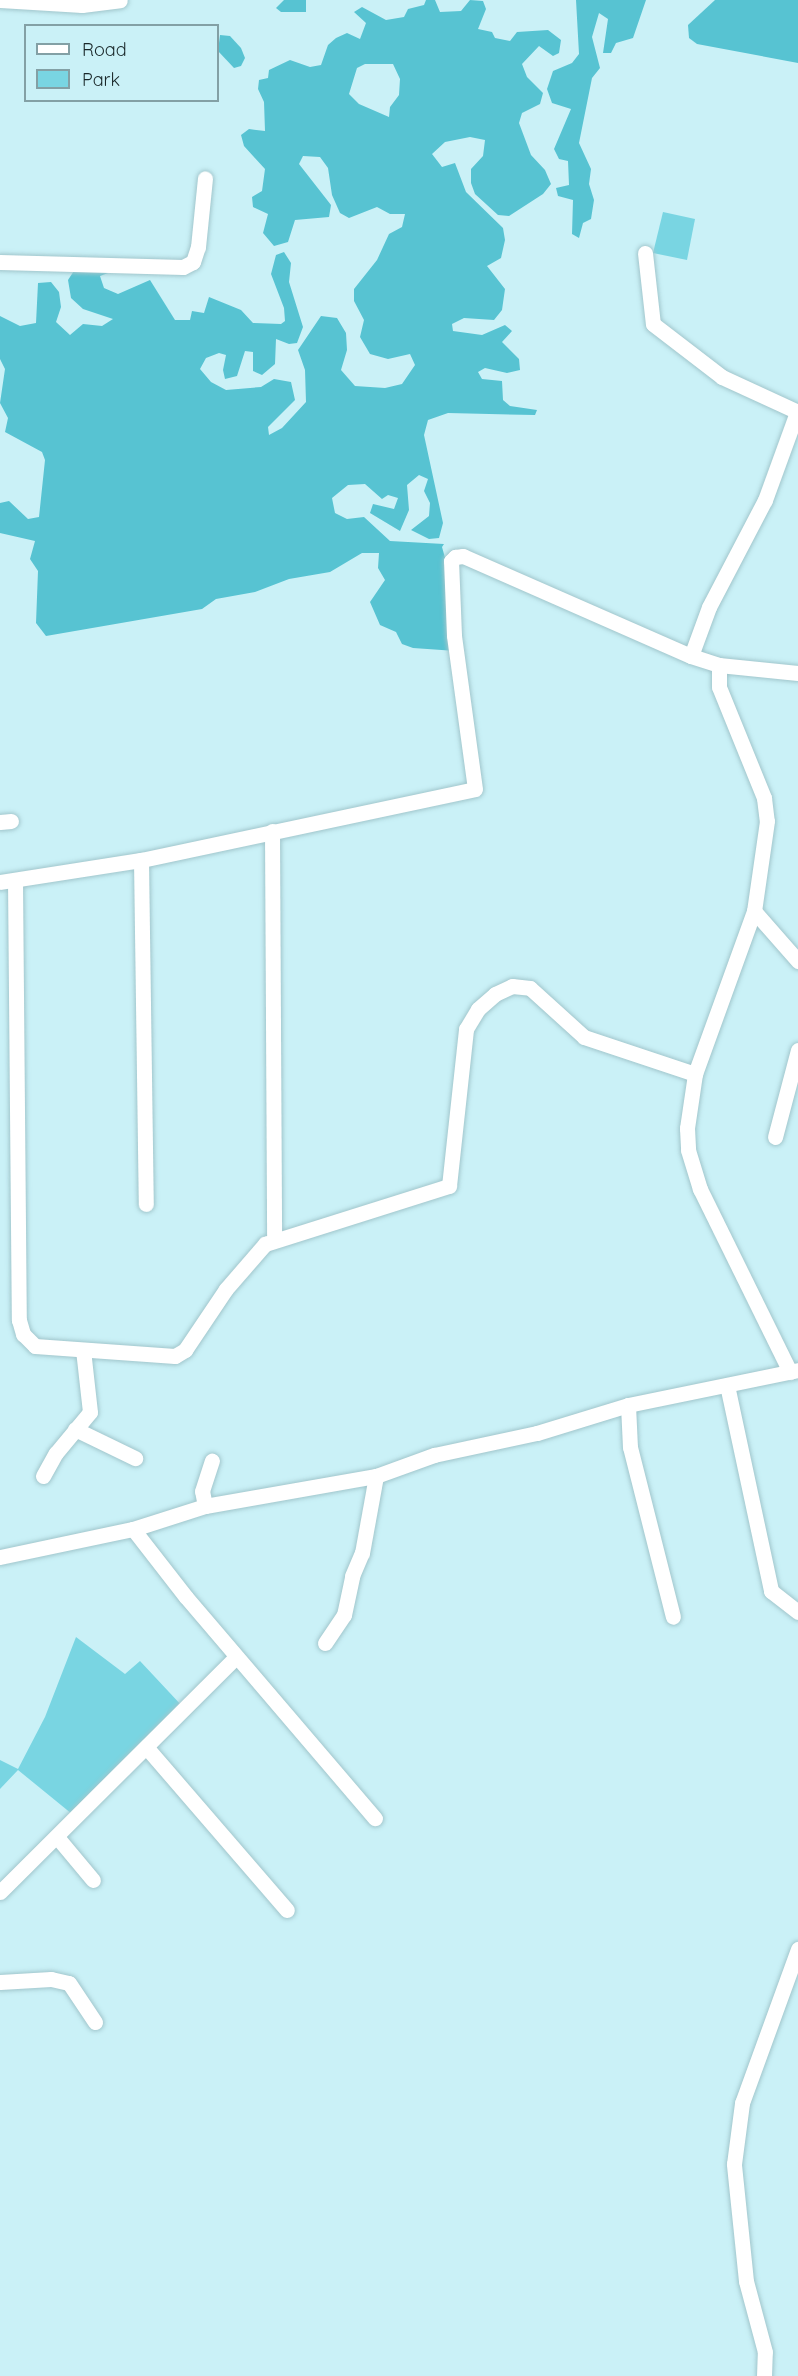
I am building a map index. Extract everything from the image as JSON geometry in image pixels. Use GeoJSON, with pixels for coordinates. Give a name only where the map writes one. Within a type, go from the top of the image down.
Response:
{"type":"FeatureCollection","features":[{"type":"Feature","properties":{"kind":"street"},"geometry":{"type":"LineString","coordinates":[[0,0],[82,5],[120,0]]}},
{"type":"Feature","properties":{"kind":"street"},"geometry":{"type":"LineString","coordinates":[[0,262],[183,267],[193,262],[198,247],[205,178]]}},
{"type":"Feature","properties":{"kind":"street"},"geometry":{"type":"LineString","coordinates":[[645,253],[653,324],[722,377],[798,412],[765,500],[709,608],[691,656]]}},
{"type":"Feature","properties":{"kind":"street"},"geometry":{"type":"LineString","coordinates":[[695,1074],[584,1036],[530,988],[512,986],[495,994],[478,1010],[466,1029],[449,1186],[274,1239],[251,1256],[185,1350],[165,1357],[35,1346],[23,1334],[19,1320],[8,881],[141,860],[475,789],[453,635],[451,561],[455,557],[463,556],[691,656],[720,665],[798,674]]}},
{"type":"Feature","properties":{"kind":"street"},"geometry":{"type":"LineString","coordinates":[[0,1557],[133,1529],[205,1506],[376,1476],[434,1455],[537,1433],[628,1405],[794,1371],[692,1170],[687,1128],[695,1074],[754,911],[766,832],[764,798],[724,704],[719,687],[720,665]]}},
{"type":"Feature","properties":{"kind":"street"},"geometry":{"type":"LineString","coordinates":[[272,831],[274,1239]]}},
{"type":"Feature","properties":{"kind":"street"},"geometry":{"type":"LineString","coordinates":[[141,860],[146,1204]]}},
{"type":"Feature","properties":{"kind":"street"},"geometry":{"type":"LineString","coordinates":[[754,911],[798,961]]}},
{"type":"Feature","properties":{"kind":"street"},"geometry":{"type":"LineString","coordinates":[[775,1137],[798,1050]]}},
{"type":"Feature","properties":{"kind":"street"},"geometry":{"type":"LineString","coordinates":[[43,1476],[56,1453],[90,1412],[91,1403],[83,1350]]}},
{"type":"Feature","properties":{"kind":"street"},"geometry":{"type":"LineString","coordinates":[[727,1385],[771,1591],[798,1612]]}},
{"type":"Feature","properties":{"kind":"street"},"geometry":{"type":"LineString","coordinates":[[628,1405],[630,1447],[673,1617]]}},
{"type":"Feature","properties":{"kind":"street"},"geometry":{"type":"LineString","coordinates":[[75,1429],[135,1458]]}},
{"type":"Feature","properties":{"kind":"street"},"geometry":{"type":"LineString","coordinates":[[205,1506],[202,1491],[212,1461]]}},
{"type":"Feature","properties":{"kind":"street"},"geometry":{"type":"LineString","coordinates":[[325,1643],[344,1615],[352,1576],[362,1553],[376,1476]]}},
{"type":"Feature","properties":{"kind":"street"},"geometry":{"type":"LineString","coordinates":[[133,1529],[236,1657],[375,1818]]}},
{"type":"Feature","properties":{"kind":"street"},"geometry":{"type":"LineString","coordinates":[[0,1892],[236,1657]]}},
{"type":"Feature","properties":{"kind":"street"},"geometry":{"type":"LineString","coordinates":[[147,1748],[287,1910]]}},
{"type":"Feature","properties":{"kind":"street"},"geometry":{"type":"LineString","coordinates":[[57,1837],[93,1880]]}},
{"type":"Feature","properties":{"kind":"street"},"geometry":{"type":"LineString","coordinates":[[764,2376],[765,2352],[746,2281],[736,2205],[735,2152],[742,2103],[798,1949]]}},
{"type":"Feature","properties":{"kind":"street"},"geometry":{"type":"LineString","coordinates":[[0,1982],[51,1979],[69,1983],[95,2022]]}},
{"type":"Feature","properties":{"kind":"green space"},"geometry":{"type":"Polygon","coordinates":[[[663,212],[695,219],[687,260],[653,253],[663,212]]]}},
{"type":"Feature","properties":{"kind":"green space"},"geometry":{"type":"Polygon","coordinates":[[[76,1637],[125,1674],[140,1661],[183,1707],[72,1814],[18,1770],[0,1789],[0,1760],[18,1769],[45,1717],[76,1637]]]}},
{"type":"Feature","properties":{"kind":"shaded area"},"geometry":{"type":"Polygon","coordinates":[[[284,0],[306,0],[306,12],[281,12],[276,8],[284,0]]]}},
{"type":"Feature","properties":{"kind":"shaded area"},"geometry":{"type":"Polygon","coordinates":[[[426,0],[435,0],[440,12],[461,11],[470,0],[483,1],[486,9],[478,29],[492,32],[495,38],[510,41],[517,32],[548,30],[561,40],[559,53],[553,56],[539,46],[522,64],[527,77],[543,93],[540,104],[522,113],[519,123],[531,155],[545,170],[551,184],[543,194],[509,216],[498,215],[475,194],[471,183],[471,169],[483,156],[485,140],[470,137],[445,142],[432,154],[442,167],[455,163],[466,192],[503,228],[505,240],[501,258],[487,266],[505,289],[502,310],[494,320],[464,318],[452,324],[453,331],[482,335],[505,325],[512,331],[502,342],[519,359],[520,370],[507,373],[485,368],[478,372],[482,379],[502,381],[503,400],[510,406],[537,410],[535,415],[448,413],[428,420],[424,435],[443,523],[439,538],[429,539],[411,530],[429,516],[430,503],[424,491],[428,479],[419,475],[407,485],[409,510],[400,531],[370,513],[373,504],[394,509],[398,498],[388,495],[382,499],[365,484],[348,485],[332,498],[335,513],[347,519],[364,517],[390,541],[444,544],[442,547],[451,579],[456,651],[413,648],[402,644],[396,632],[380,625],[370,602],[385,580],[378,568],[379,553],[362,553],[330,572],[289,579],[255,592],[216,599],[202,609],[46,636],[36,623],[38,571],[30,559],[35,541],[0,533],[0,503],[9,501],[28,519],[39,517],[45,460],[42,452],[5,432],[8,418],[0,403],[5,369],[0,359],[0,316],[20,326],[36,323],[38,283],[51,282],[59,292],[61,307],[56,322],[70,335],[83,324],[102,326],[113,319],[83,309],[71,298],[68,280],[81,260],[110,261],[108,273],[100,276],[104,288],[118,294],[150,280],[175,320],[190,320],[192,311],[204,313],[209,297],[241,310],[253,323],[281,324],[285,321],[284,308],[271,274],[276,255],[284,252],[291,263],[289,282],[303,327],[297,343],[289,344],[276,339],[275,364],[262,375],[253,371],[253,352],[245,351],[237,376],[225,379],[223,370],[226,355],[219,353],[206,358],[200,369],[211,382],[226,390],[261,387],[274,379],[291,382],[295,400],[268,427],[269,435],[282,428],[306,402],[305,370],[298,350],[321,316],[337,318],[346,333],[347,350],[341,370],[355,386],[385,388],[402,384],[415,365],[410,354],[388,359],[370,354],[360,337],[364,320],[354,301],[354,289],[377,260],[389,234],[402,227],[405,214],[390,214],[377,207],[349,218],[340,213],[332,195],[328,168],[320,157],[303,156],[299,164],[331,205],[329,217],[295,220],[288,242],[274,246],[263,233],[268,214],[253,207],[252,197],[262,191],[265,169],[244,146],[241,135],[249,129],[265,131],[264,102],[258,89],[259,80],[268,78],[269,70],[290,60],[310,67],[321,65],[328,45],[336,38],[347,33],[360,39],[366,23],[354,12],[362,7],[386,20],[404,17],[408,9],[424,5],[426,0]],[[365,64],[357,68],[349,94],[359,104],[389,117],[390,107],[399,95],[400,79],[393,64],[365,64]]]}},
{"type":"Feature","properties":{"kind":"shaded area"},"geometry":{"type":"Polygon","coordinates":[[[576,0],[646,0],[633,38],[616,43],[611,53],[603,53],[608,19],[599,13],[592,37],[600,68],[592,78],[579,143],[591,169],[589,184],[594,200],[591,219],[583,223],[579,238],[572,234],[573,200],[558,196],[556,188],[569,185],[568,161],[559,159],[554,149],[571,109],[552,103],[547,89],[553,71],[572,63],[579,54],[576,0]]]}},
{"type":"Feature","properties":{"kind":"shaded area"},"geometry":{"type":"Polygon","coordinates":[[[715,0],[798,0],[798,63],[697,44],[689,38],[688,25],[715,0]]]}},
{"type":"Feature","properties":{"kind":"shaded area"},"geometry":{"type":"Polygon","coordinates":[[[220,35],[230,36],[241,48],[245,58],[241,66],[234,68],[219,52],[220,35]]]}}]}
